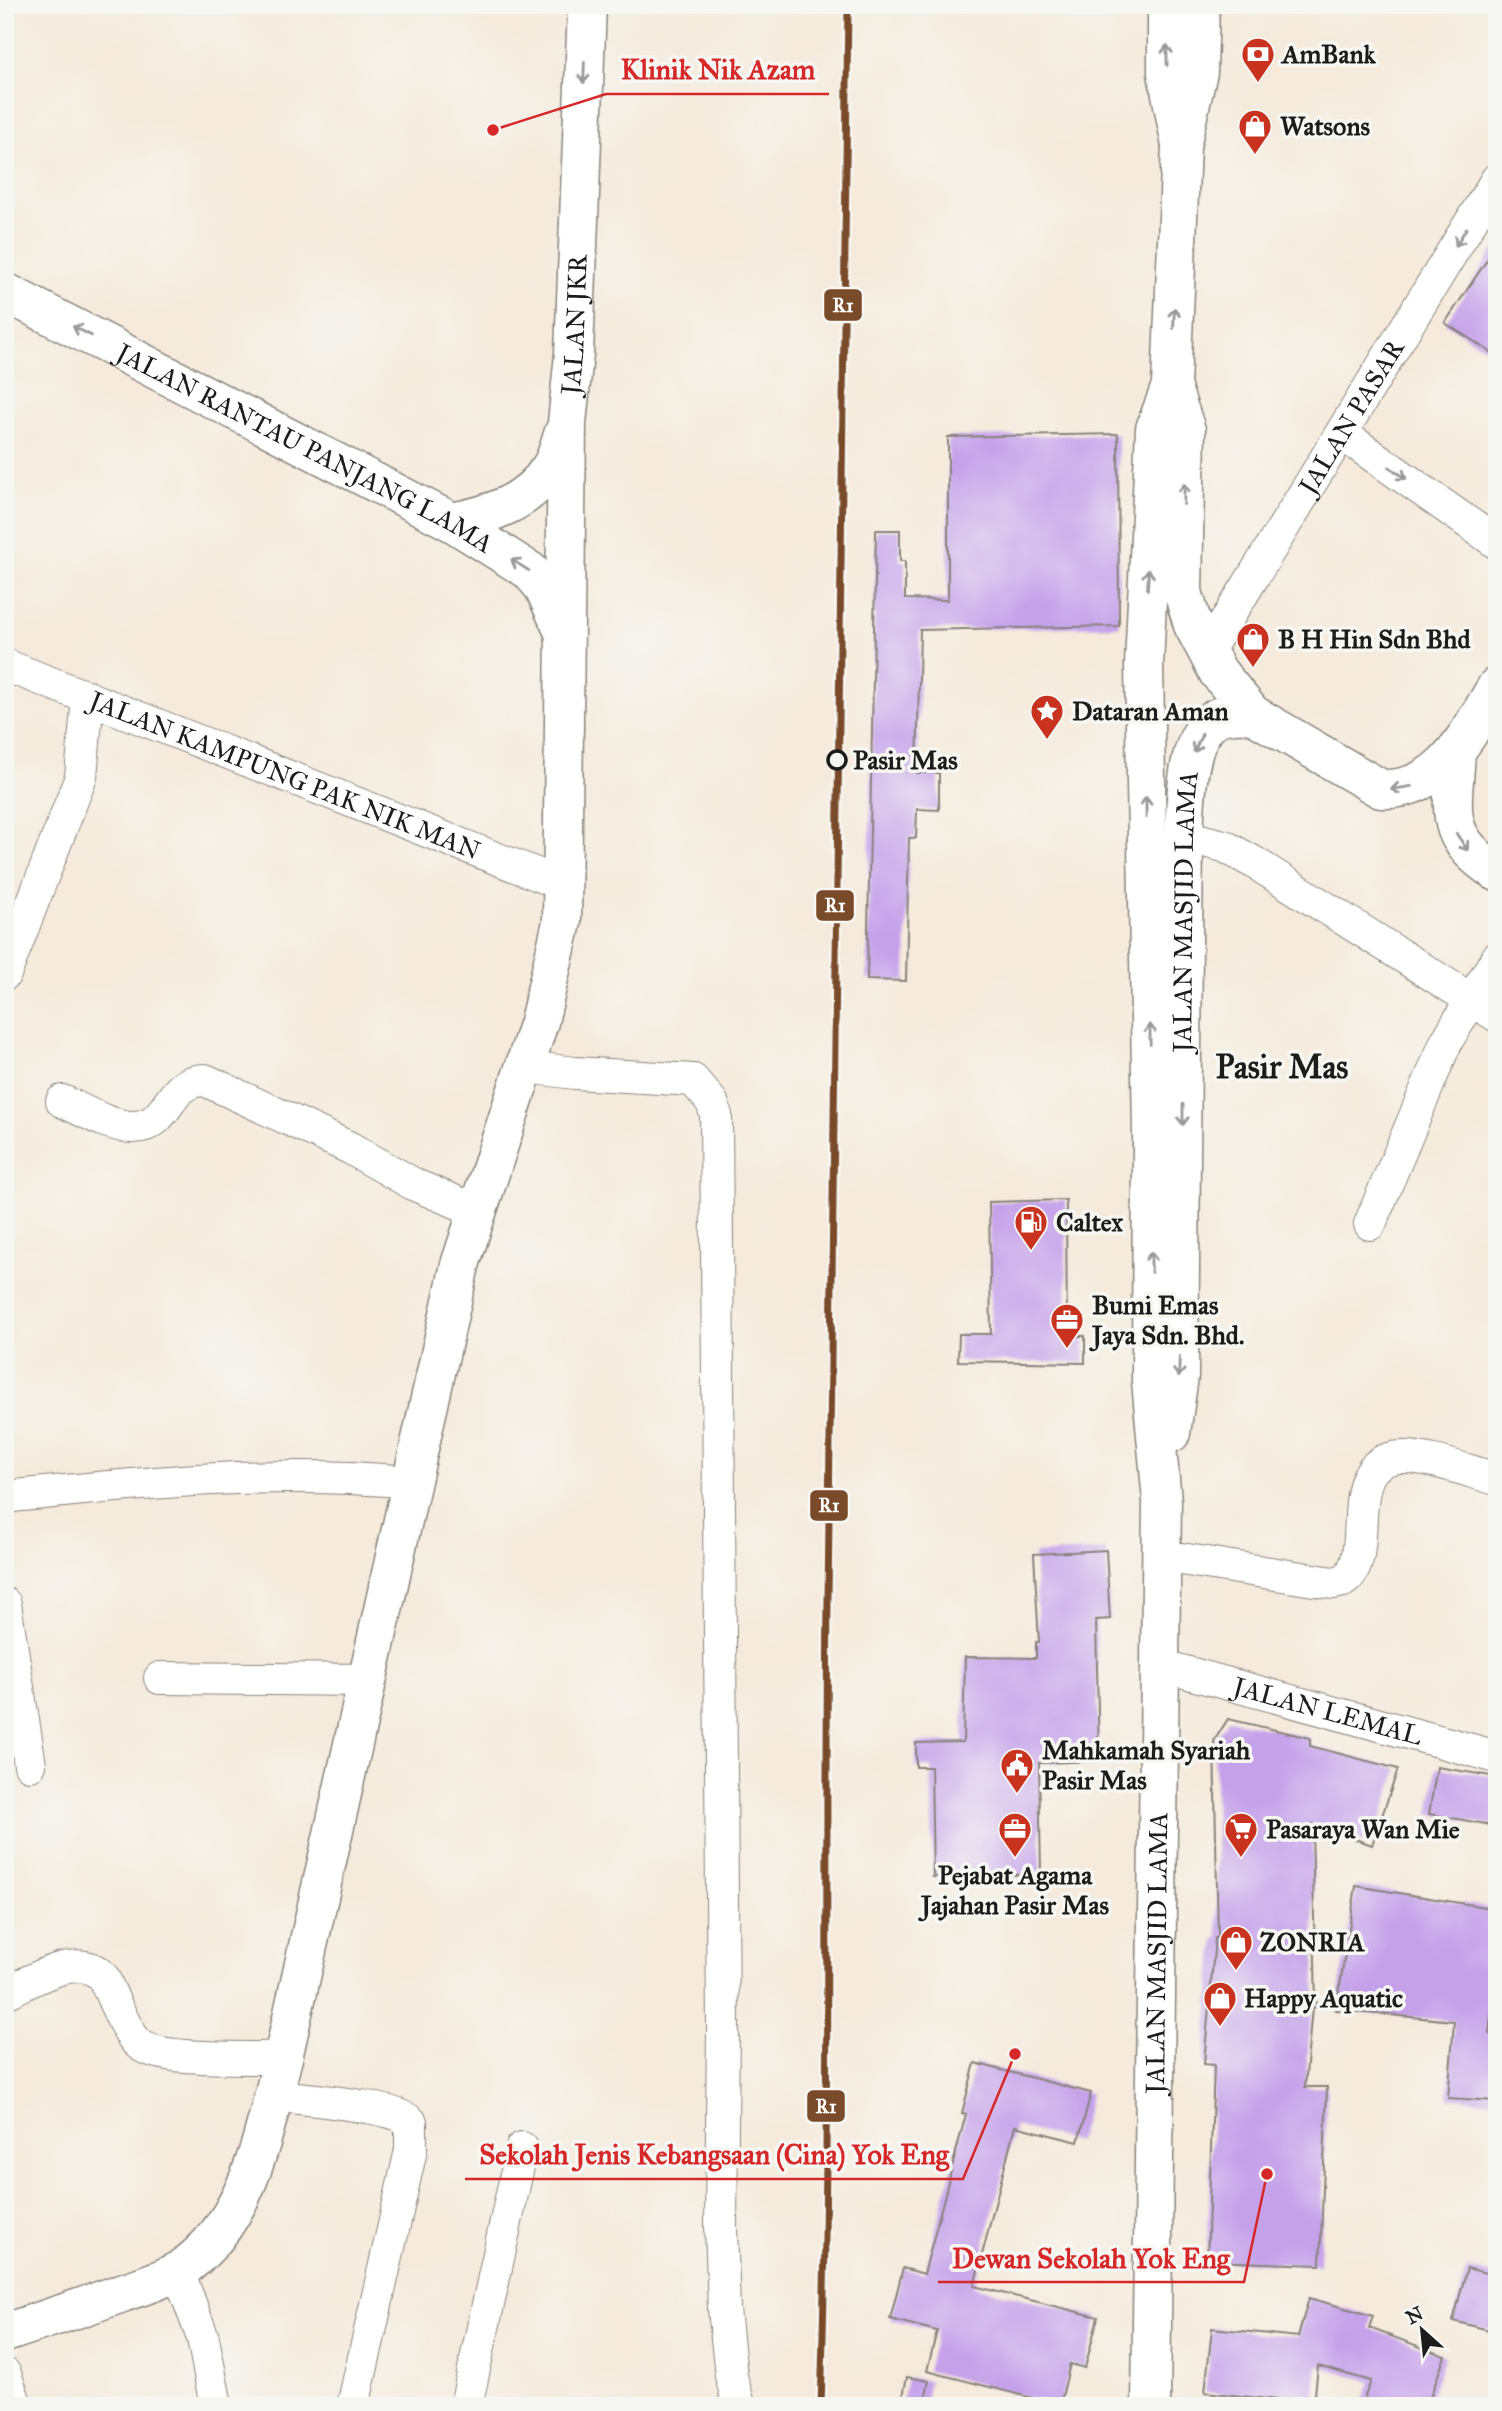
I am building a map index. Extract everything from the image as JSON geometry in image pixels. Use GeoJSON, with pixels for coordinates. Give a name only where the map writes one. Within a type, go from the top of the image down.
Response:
{"type":"FeatureCollection","features":[{"type":"Feature","properties":{"kind":"main road","name":"JALAN JKR"},"geometry":{"type":"LineString","coordinates":[[178,2271],[219,2234],[241,2197],[273,2095],[460,1265],[526,1066],[555,962],[564,885],[568,423],[574,354],[587,5]]}},
{"type":"Feature","properties":{"kind":"main road"},"geometry":{"type":"LineString","coordinates":[[1167,5],[1167,74],[1181,146]]}},
{"type":"Feature","properties":{"kind":"main road"},"geometry":{"type":"LineString","coordinates":[[1181,146],[1198,72],[1200,5]]}},
{"type":"Feature","properties":{"kind":"main road","name":"JALAN MASJID LAMA"},"geometry":{"type":"LineString","coordinates":[[1166,1320],[1144,665],[1155,429],[1171,386],[1181,146]]}},
{"type":"Feature","properties":{"kind":"main road","name":"JALAN RANTAU PANJANG LAMA"},"geometry":{"type":"LineString","coordinates":[[5,292],[452,522],[530,571],[554,605],[567,642]]}},
{"type":"Feature","properties":{"kind":"main road","name":"JALAN MASJID LAMA"},"geometry":{"type":"LineString","coordinates":[[1171,386],[1186,430],[1183,592],[1193,625],[1207,652],[1231,691],[1252,714]]}},
{"type":"Feature","properties":{"kind":"main road"},"geometry":{"type":"LineString","coordinates":[[452,522],[490,515],[516,501],[551,468],[568,423]]}},
{"type":"Feature","properties":{"kind":"main road"},"geometry":{"type":"LineString","coordinates":[[1252,714],[1381,789],[1399,790],[1420,784],[1436,773],[1456,752],[1497,685]]}},
{"type":"Feature","properties":{"kind":"main road","name":"JALAN MASJID LAMA"},"geometry":{"type":"LineString","coordinates":[[1151,2406],[1162,1501],[1151,1381],[1166,1320],[1184,836],[1191,762],[1197,740],[1207,726],[1223,715],[1252,714]]}},
{"type":"Feature","properties":{"kind":"main road"},"geometry":{"type":"LineString","coordinates":[[1456,752],[1454,830],[1475,859],[1497,872]]}},
{"type":"Feature","properties":{"kind":"main road"},"geometry":{"type":"LineString","coordinates":[[5,2333],[178,2271]]}},
{"type":"Feature","properties":{"kind":"street","name":"JALAN PASAR"},"geometry":{"type":"LineString","coordinates":[[1207,652],[1497,179]]}},
{"type":"Feature","properties":{"kind":"street"},"geometry":{"type":"LineString","coordinates":[[1342,434],[1497,542]]}},
{"type":"Feature","properties":{"kind":"street","name":"JALAN KAMPUNG PAK NIK MAN"},"geometry":{"type":"LineString","coordinates":[[5,665],[564,885]]}},
{"type":"Feature","properties":{"kind":"street"},"geometry":{"type":"LineString","coordinates":[[5,974],[81,778],[88,697]]}},
{"type":"Feature","properties":{"kind":"street"},"geometry":{"type":"LineString","coordinates":[[1184,836],[1224,846],[1255,863],[1483,1009]]}},
{"type":"Feature","properties":{"kind":"street"},"geometry":{"type":"LineString","coordinates":[[1370,1224],[1408,1126],[1446,1042],[1483,1009],[1497,958]]}},
{"type":"Feature","properties":{"kind":"street"},"geometry":{"type":"LineString","coordinates":[[526,1066],[575,1073],[693,1080],[702,1087],[712,1102],[716,1115],[723,2014],[721,2227],[731,2376],[738,2404]]}},
{"type":"Feature","properties":{"kind":"street"},"geometry":{"type":"LineString","coordinates":[[62,1101],[116,1124],[142,1126],[162,1114],[176,1090],[187,1083],[205,1080],[350,1148],[415,1185],[478,1210]]}},
{"type":"Feature","properties":{"kind":"street"},"geometry":{"type":"LineString","coordinates":[[1162,1556],[1334,1583],[1343,1581],[1354,1567],[1364,1486],[1373,1469],[1387,1460],[1403,1457],[1497,1479]]}},
{"type":"Feature","properties":{"kind":"street"},"geometry":{"type":"LineString","coordinates":[[5,1497],[250,1476],[410,1482]]}},
{"type":"Feature","properties":{"kind":"street"},"geometry":{"type":"LineString","coordinates":[[5,1604],[30,1765]]}},
{"type":"Feature","properties":{"kind":"street","name":"JALAN LEMAL"},"geometry":{"type":"LineString","coordinates":[[1159,1665],[1497,1757]]}},
{"type":"Feature","properties":{"kind":"street"},"geometry":{"type":"LineString","coordinates":[[160,1678],[366,1680]]}},
{"type":"Feature","properties":{"kind":"street"},"geometry":{"type":"LineString","coordinates":[[5,1993],[66,1967],[83,1965],[96,1969],[103,1977],[139,2044],[150,2050],[187,2056],[282,2058]]}},
{"type":"Feature","properties":{"kind":"street"},"geometry":{"type":"LineString","coordinates":[[273,2095],[404,2115],[411,2122],[411,2150],[353,2406]]}},
{"type":"Feature","properties":{"kind":"street"},"geometry":{"type":"LineString","coordinates":[[466,2406],[522,2148]]}},
{"type":"Feature","properties":{"kind":"street"},"geometry":{"type":"LineString","coordinates":[[178,2271],[203,2338],[216,2406]]}},
{"type":"Feature","properties":{"kind":"street"},"geometry":{"type":"LineString","coordinates":[[5,2374],[16,2406]]}},
{"type":"Feature","properties":{"kind":"building"},"geometry":{"type":"Polygon","coordinates":[[[1497,245],[1497,356],[1445,323],[1497,245]]]}},
{"type":"Feature","properties":{"kind":"building"},"geometry":{"type":"Polygon","coordinates":[[[1118,434],[1119,626],[920,630],[917,773],[939,773],[939,810],[917,809],[916,838],[909,838],[906,981],[867,980],[876,530],[900,530],[900,561],[905,561],[905,599],[948,600],[948,437],[1118,434]]]}},
{"type":"Feature","properties":{"kind":"building"},"geometry":{"type":"Polygon","coordinates":[[[1066,1200],[1067,1336],[1085,1336],[1085,1363],[958,1361],[959,1334],[991,1334],[989,1202],[1066,1200]]]}},
{"type":"Feature","properties":{"kind":"building"},"geometry":{"type":"Polygon","coordinates":[[[1106,1550],[1110,1619],[1096,1620],[1099,1761],[1039,1763],[1041,1874],[933,1877],[931,1767],[916,1767],[916,1743],[963,1742],[965,1657],[1036,1658],[1036,1642],[1039,1642],[1034,1554],[1106,1550]]]}},
{"type":"Feature","properties":{"kind":"building"},"geometry":{"type":"Polygon","coordinates":[[[1228,1719],[1310,1738],[1310,1746],[1398,1769],[1372,1845],[1312,1824],[1316,2008],[1312,2007],[1305,2087],[1327,2087],[1320,2265],[1207,2261],[1214,2065],[1204,2064],[1215,1938],[1218,1938],[1214,1741],[1228,1719]]]}},
{"type":"Feature","properties":{"kind":"building"},"geometry":{"type":"Polygon","coordinates":[[[1437,1767],[1497,1777],[1497,1826],[1429,1814],[1437,1767]]]}},
{"type":"Feature","properties":{"kind":"building"},"geometry":{"type":"Polygon","coordinates":[[[1356,1886],[1497,1909],[1497,1959],[1489,2034],[1497,2035],[1497,2101],[1448,2098],[1454,2021],[1336,2010],[1356,1886]]]}},
{"type":"Feature","properties":{"kind":"building"},"geometry":{"type":"Polygon","coordinates":[[[975,2063],[1091,2093],[1078,2142],[1015,2126],[974,2286],[1098,2317],[1085,2368],[1070,2364],[1060,2405],[927,2371],[937,2331],[890,2319],[903,2268],[924,2274],[966,2114],[962,2113],[975,2063]]]}},
{"type":"Feature","properties":{"kind":"building"},"geometry":{"type":"Polygon","coordinates":[[[1467,2268],[1497,2276],[1497,2332],[1453,2321],[1467,2268]]]}},
{"type":"Feature","properties":{"kind":"building"},"geometry":{"type":"Polygon","coordinates":[[[1309,2298],[1373,2316],[1369,2328],[1445,2356],[1427,2406],[1361,2406],[1371,2381],[1318,2366],[1314,2404],[1205,2392],[1212,2328],[1298,2337],[1309,2298]]]}},
{"type":"Feature","properties":{"kind":"building"},"geometry":{"type":"Polygon","coordinates":[[[907,2377],[929,2381],[924,2406],[901,2406],[907,2377]]]}},
{"type":"Feature","properties":{"kind":"transit line","name":"R1"},"geometry":{"type":"LineString","coordinates":[[821,2406],[827,2002],[827,1699],[834,1001],[848,5]]}},
{"type":"Feature","properties":{"kind":"place","name":"AmBank"},"geometry":{"type":"Point","coordinates":[1258,84]}},
{"type":"Feature","properties":{"kind":"place","name":"Klinik Nik Azam"},"geometry":{"type":"Point","coordinates":[493,130]}},
{"type":"Feature","properties":{"kind":"place","name":"Watsons"},"geometry":{"type":"Point","coordinates":[1255,156]}},
{"type":"Feature","properties":{"kind":"place","name":"B H Hin Sdn Bhd"},"geometry":{"type":"Point","coordinates":[1253,669]}},
{"type":"Feature","properties":{"kind":"place","name":"Dataran Aman"},"geometry":{"type":"Point","coordinates":[1047,741]}},
{"type":"Feature","properties":{"kind":"place","name":"Pasir Mas"},"geometry":{"type":"Point","coordinates":[837,760]}},
{"type":"Feature","properties":{"kind":"place","name":"Caltex"},"geometry":{"type":"Point","coordinates":[1031,1252]}},
{"type":"Feature","properties":{"kind":"place","name":"Bumi Emas Jaya Sdn. Bhd."},"geometry":{"type":"Point","coordinates":[1067,1350]}},
{"type":"Feature","properties":{"kind":"place","name":"Mahkamah Syariah Pasir Mas"},"geometry":{"type":"Point","coordinates":[1017,1795]}},
{"type":"Feature","properties":{"kind":"place","name":"Pejabat Agama Jajahan Pasir Mas"},"geometry":{"type":"Point","coordinates":[1015,1859]}},
{"type":"Feature","properties":{"kind":"place","name":"Pasaraya Wan Mie"},"geometry":{"type":"Point","coordinates":[1241,1859]}},
{"type":"Feature","properties":{"kind":"place","name":"ZONRIA"},"geometry":{"type":"Point","coordinates":[1236,1972]}},
{"type":"Feature","properties":{"kind":"place","name":"Happy Aquatic"},"geometry":{"type":"Point","coordinates":[1220,2028]}},
{"type":"Feature","properties":{"kind":"place","name":"Sekolah Jenis Kebangsaan (Cina) Yok Eng"},"geometry":{"type":"Point","coordinates":[1015,2054]}},
{"type":"Feature","properties":{"kind":"place","name":"Dewan Sekolah Yok Eng"},"geometry":{"type":"Point","coordinates":[1267,2174]}},
{"type":"Feature","properties":{"kind":"district","name":"Pasir Mas"},"geometry":{"type":"Point","coordinates":[1282,1067]}}]}
